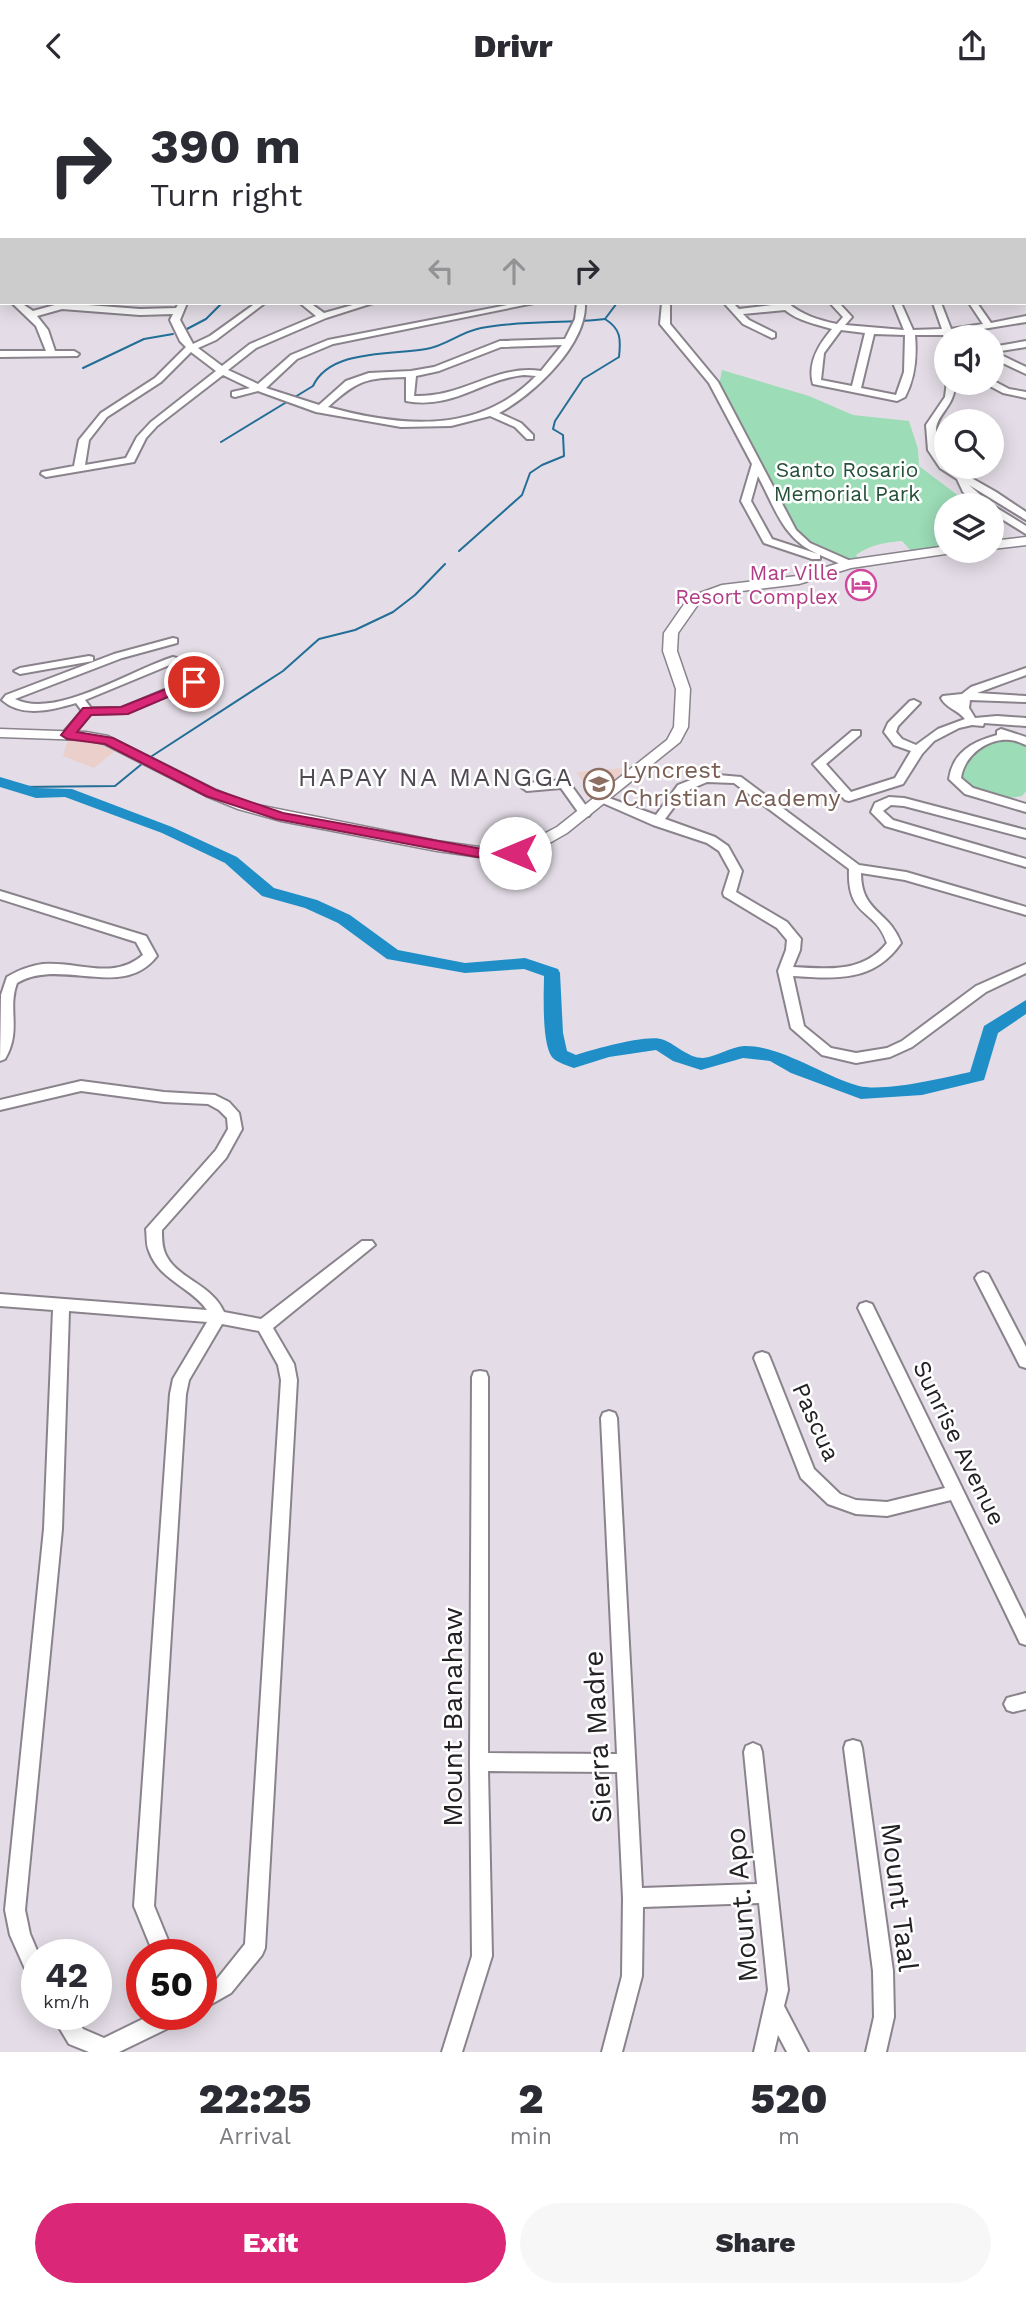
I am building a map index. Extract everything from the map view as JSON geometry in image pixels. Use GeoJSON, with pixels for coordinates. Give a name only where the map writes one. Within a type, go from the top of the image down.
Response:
{"type":"FeatureCollection","features":[{"type":"Feature","properties":{"kind":"main road"},"geometry":{"type":"LineString","coordinates":[[1004,544],[1026,541]]}},
{"type":"Feature","properties":{"kind":"main road"},"geometry":{"type":"LineString","coordinates":[[0,733],[86,736],[117,744],[211,793],[243,806],[281,816],[477,853],[500,855],[526,850],[562,830],[585,813],[667,749],[677,735],[681,727],[683,689],[670,651],[671,633],[694,600],[722,589],[799,580],[849,564],[934,552]]}},
{"type":"Feature","properties":{"kind":"street"},"geometry":{"type":"LineString","coordinates":[[19,305],[33,314],[46,332],[51,354]]}},
{"type":"Feature","properties":{"kind":"street"},"geometry":{"type":"LineString","coordinates":[[79,469],[84,440],[98,422],[166,373],[189,349],[213,338],[258,305]]}},
{"type":"Feature","properties":{"kind":"street"},"geometry":{"type":"LineString","coordinates":[[307,305],[323,316]]}},
{"type":"Feature","properties":{"kind":"street"},"geometry":{"type":"LineString","coordinates":[[46,474],[131,460],[147,430],[253,346],[323,316],[362,305]]}},
{"type":"Feature","properties":{"kind":"street"},"geometry":{"type":"LineString","coordinates":[[235,394],[260,388],[294,357],[331,342],[499,305]]}},
{"type":"Feature","properties":{"kind":"street"},"geometry":{"type":"LineString","coordinates":[[33,314],[62,306],[139,312],[180,307],[177,329],[189,349],[223,371],[319,410],[419,425],[448,424],[491,413],[527,392],[568,342],[580,318],[581,305]]}},
{"type":"Feature","properties":{"kind":"street"},"geometry":{"type":"LineString","coordinates":[[666,305],[665,324],[713,382],[798,539],[849,564]]}},
{"type":"Feature","properties":{"kind":"street"},"geometry":{"type":"LineString","coordinates":[[730,305],[755,329],[772,335]]}},
{"type":"Feature","properties":{"kind":"street"},"geometry":{"type":"LineString","coordinates":[[735,312],[784,305],[807,320],[838,326],[934,334]]}},
{"type":"Feature","properties":{"kind":"street"},"geometry":{"type":"LineString","coordinates":[[836,305],[848,317],[826,339],[817,355],[816,382],[892,398],[902,395],[911,369],[908,332],[904,312],[899,305]]}},
{"type":"Feature","properties":{"kind":"street"},"geometry":{"type":"LineString","coordinates":[[938,305],[946,325]]}},
{"type":"Feature","properties":{"kind":"street"},"geometry":{"type":"LineString","coordinates":[[973,305],[988,325],[1026,319]]}},
{"type":"Feature","properties":{"kind":"street"},"geometry":{"type":"LineString","coordinates":[[856,390],[870,330]]}},
{"type":"Feature","properties":{"kind":"street"},"geometry":{"type":"LineString","coordinates":[[319,410],[349,383],[359,378],[388,372],[411,374],[454,363],[500,344],[568,342]]}},
{"type":"Feature","properties":{"kind":"street"},"geometry":{"type":"LineString","coordinates":[[1004,349],[1025,345]]}},
{"type":"Feature","properties":{"kind":"street"},"geometry":{"type":"LineString","coordinates":[[0,354],[74,354]]}},
{"type":"Feature","properties":{"kind":"street"},"geometry":{"type":"LineString","coordinates":[[1004,359],[1026,371]]}},
{"type":"Feature","properties":{"kind":"street"},"geometry":{"type":"LineString","coordinates":[[411,374],[409,399],[423,400],[458,394],[503,374],[518,371],[544,374]]}},
{"type":"Feature","properties":{"kind":"street"},"geometry":{"type":"LineString","coordinates":[[1004,390],[1026,395]]}},
{"type":"Feature","properties":{"kind":"street"},"geometry":{"type":"LineString","coordinates":[[491,413],[518,425],[530,437]]}},
{"type":"Feature","properties":{"kind":"street"},"geometry":{"type":"LineString","coordinates":[[934,419],[930,431],[934,448]]}},
{"type":"Feature","properties":{"kind":"street"},"geometry":{"type":"LineString","coordinates":[[756,465],[746,501],[768,541],[815,557],[827,555]]}},
{"type":"Feature","properties":{"kind":"street"},"geometry":{"type":"LineString","coordinates":[[961,479],[971,493]]}},
{"type":"Feature","properties":{"kind":"street"},"geometry":{"type":"LineString","coordinates":[[961,479],[978,485],[1026,517]]}},
{"type":"Feature","properties":{"kind":"street"},"geometry":{"type":"LineString","coordinates":[[1004,516],[1026,531]]}},
{"type":"Feature","properties":{"kind":"street"},"geometry":{"type":"LineString","coordinates":[[1012,521],[1026,517]]}},
{"type":"Feature","properties":{"kind":"street"},"geometry":{"type":"LineString","coordinates":[[4,699],[118,656],[173,641]]}},
{"type":"Feature","properties":{"kind":"street"},"geometry":{"type":"LineString","coordinates":[[20,671],[108,655],[118,656]]}},
{"type":"Feature","properties":{"kind":"street"},"geometry":{"type":"LineString","coordinates":[[4,699],[13,706],[26,708],[79,700],[173,660]]}},
{"type":"Feature","properties":{"kind":"street"},"geometry":{"type":"LineString","coordinates":[[67,735],[88,711],[123,711],[216,671]]}},
{"type":"Feature","properties":{"kind":"street"},"geometry":{"type":"LineString","coordinates":[[964,702],[975,689],[1026,671]]}},
{"type":"Feature","properties":{"kind":"street"},"geometry":{"type":"LineString","coordinates":[[964,702],[1026,699]]}},
{"type":"Feature","properties":{"kind":"street"},"geometry":{"type":"LineString","coordinates":[[79,700],[88,711]]}},
{"type":"Feature","properties":{"kind":"street"},"geometry":{"type":"LineString","coordinates":[[964,702],[972,721],[1026,741]]}},
{"type":"Feature","properties":{"kind":"street"},"geometry":{"type":"LineString","coordinates":[[914,703],[892,725],[890,732],[898,742],[918,750]]}},
{"type":"Feature","properties":{"kind":"street"},"geometry":{"type":"LineString","coordinates":[[856,733],[819,764],[849,797],[900,781],[918,750],[941,731],[972,721],[1026,722]]}},
{"type":"Feature","properties":{"kind":"street"},"geometry":{"type":"LineString","coordinates":[[1009,736],[982,743],[965,753],[956,769],[955,779],[969,791],[1023,803]]}},
{"type":"Feature","properties":{"kind":"street"},"geometry":{"type":"LineString","coordinates":[[657,822],[682,788],[706,778],[737,780],[855,868],[906,876],[1026,911]]}},
{"type":"Feature","properties":{"kind":"street"},"geometry":{"type":"LineString","coordinates":[[527,787],[564,785],[585,813]]}},
{"type":"Feature","properties":{"kind":"street"},"geometry":{"type":"LineString","coordinates":[[602,800],[711,840],[724,849],[736,871],[729,893],[782,925],[794,939],[785,971],[799,1028],[827,1052],[856,1058],[890,1052],[907,1044],[981,989],[1026,968]]}},
{"type":"Feature","properties":{"kind":"street"},"geometry":{"type":"LineString","coordinates":[[1026,834],[904,802],[889,801],[879,806],[877,811],[889,823],[1026,863]]}},
{"type":"Feature","properties":{"kind":"street"},"geometry":{"type":"LineString","coordinates":[[785,971],[841,973],[867,968],[885,957],[894,943],[892,932],[856,899],[853,884],[855,868]]}},
{"type":"Feature","properties":{"kind":"street"},"geometry":{"type":"LineString","coordinates":[[0,895],[141,939],[150,956],[144,964],[129,971],[109,973],[52,969],[33,971],[14,978],[5,991],[9,1033],[5,1050],[0,1056]]}},
{"type":"Feature","properties":{"kind":"street"},"geometry":{"type":"LineString","coordinates":[[0,1105],[81,1086],[164,1097],[210,1099],[224,1106],[234,1117],[235,1129],[221,1154],[155,1230],[156,1251],[168,1270],[208,1297],[215,1305],[218,1317],[181,1379],[178,1394],[144,1906],[157,1939]]}},
{"type":"Feature","properties":{"kind":"street"},"geometry":{"type":"LineString","coordinates":[[264,1327],[367,1245]]}},
{"type":"Feature","properties":{"kind":"street"},"geometry":{"type":"LineString","coordinates":[[982,1278],[1026,1362]]}},
{"type":"Feature","properties":{"kind":"street"},"geometry":{"type":"LineString","coordinates":[[0,1300],[218,1317],[264,1327],[286,1364],[289,1380],[255,1948],[224,1986],[217,1990]]}},
{"type":"Feature","properties":{"kind":"street"},"geometry":{"type":"LineString","coordinates":[[22,1939],[15,1910],[53,1529],[61,1305]]}},
{"type":"Feature","properties":{"kind":"street","name":"Sunrise Avenue"},"geometry":{"type":"LineString","coordinates":[[866,1308],[1026,1637]]}},
{"type":"Feature","properties":{"kind":"street","name":"Pascua"},"geometry":{"type":"LineString","coordinates":[[762,1358],[807,1473],[834,1499],[856,1507],[887,1509],[957,1492]]}},
{"type":"Feature","properties":{"kind":"street","name":"Mount Banahaw"},"geometry":{"type":"LineString","coordinates":[[452,2052],[482,1956],[479,1762],[480,1377]]}},
{"type":"Feature","properties":{"kind":"street","name":"Sierra Madre"},"geometry":{"type":"LineString","coordinates":[[609,1418],[634,1898],[632,1976],[612,2052]]}},
{"type":"Feature","properties":{"kind":"street","name":"Mount Taal"},"geometry":{"type":"LineString","coordinates":[[853,1748],[883,1971],[884,2017],[876,2052]]}},
{"type":"Feature","properties":{"kind":"street","name":"Mount. Apo"},"geometry":{"type":"LineString","coordinates":[[753,1752],[778,1990],[765,2052]]}},
{"type":"Feature","properties":{"kind":"street"},"geometry":{"type":"LineString","coordinates":[[479,1762],[626,1763]]}},
{"type":"Feature","properties":{"kind":"street"},"geometry":{"type":"LineString","coordinates":[[634,1898],[769,1893]]}},
{"type":"Feature","properties":{"kind":"street"},"geometry":{"type":"LineString","coordinates":[[774,2007],[798,2052]]}},
{"type":"Feature","properties":{"kind":"street"},"geometry":{"type":"LineString","coordinates":[[71,2030],[76,2037],[106,2050],[145,2030]]}},
{"type":"Feature","properties":{"kind":"shaded area"},"geometry":{"type":"Polygon","coordinates":[[[68,740],[87,741],[116,750],[94,768],[63,756],[68,740]]]}},
{"type":"Feature","properties":{"kind":"shaded area","name":"Lyncrest Christian Academy"},"geometry":{"type":"Polygon","coordinates":[[[635,767],[595,797],[576,772],[635,767]]]}},
{"type":"Feature","properties":{"kind":"green space","name":"Santo Rosario Memorial Park"},"geometry":{"type":"Polygon","coordinates":[[[722,370],[809,396],[853,415],[909,421],[918,449],[919,466],[955,493],[934,493],[934,549],[912,552],[902,541],[889,542],[868,548],[856,555],[858,559],[850,560],[833,556],[802,537],[796,532],[719,385],[722,370]]]}},
{"type":"Feature","properties":{"kind":"green space"},"geometry":{"type":"Polygon","coordinates":[[[1015,739],[1026,744],[1026,791],[1022,796],[991,795],[962,781],[962,771],[970,755],[996,742],[1015,739]]]}},
{"type":"Feature","properties":{"kind":"waterway"},"geometry":{"type":"LineString","coordinates":[[185,330],[206,319],[220,305]]}},
{"type":"Feature","properties":{"kind":"waterway"},"geometry":{"type":"LineString","coordinates":[[605,319],[616,305]]}},
{"type":"Feature","properties":{"kind":"waterway"},"geometry":{"type":"LineString","coordinates":[[221,442],[313,386],[321,374],[333,365],[347,360],[433,347],[473,330],[496,326],[605,319]]}},
{"type":"Feature","properties":{"kind":"waterway"},"geometry":{"type":"LineString","coordinates":[[459,551],[522,495],[530,473],[564,456],[563,435],[553,429],[555,421],[583,379],[619,357],[619,335],[605,319]]}},
{"type":"Feature","properties":{"kind":"waterway"},"geometry":{"type":"LineString","coordinates":[[83,368],[144,339],[173,334]]}},
{"type":"Feature","properties":{"kind":"waterway"},"geometry":{"type":"LineString","coordinates":[[152,756],[283,671],[319,639],[355,630],[393,612],[415,595],[445,564]]}},
{"type":"Feature","properties":{"kind":"waterway"},"geometry":{"type":"LineString","coordinates":[[20,787],[115,786],[143,763]]}},
{"type":"Feature","properties":{"kind":"waterway"},"geometry":{"type":"LineString","coordinates":[[0,782],[36,793],[67,792],[167,830],[231,860],[268,892],[311,904],[344,919],[393,955],[465,968],[525,963],[552,973],[554,1033],[559,1054],[574,1062],[608,1051],[659,1044],[679,1057],[701,1064],[743,1052],[774,1056],[797,1069],[861,1093],[922,1089],[978,1076],[990,1030],[1026,1006]]}},
{"type":"Feature","properties":{"kind":"place","name":"Mar Ville Resort Complex"},"geometry":{"type":"Point","coordinates":[861,585]}},
{"type":"Feature","properties":{"kind":"place","name":"Lyncrest Christian Academy"},"geometry":{"type":"Point","coordinates":[599,784]}},
{"type":"Feature","properties":{"kind":"district","name":"HAPAY NA MANGGA"},"geometry":{"type":"Point","coordinates":[436,777]}},
{"type":"Feature","properties":{"kind":"route"},"geometry":{"type":"LineString","coordinates":[[194,682],[123,711],[88,711],[67,735],[108,740],[211,793],[243,806],[281,816],[477,853],[515,853]]}}]}
